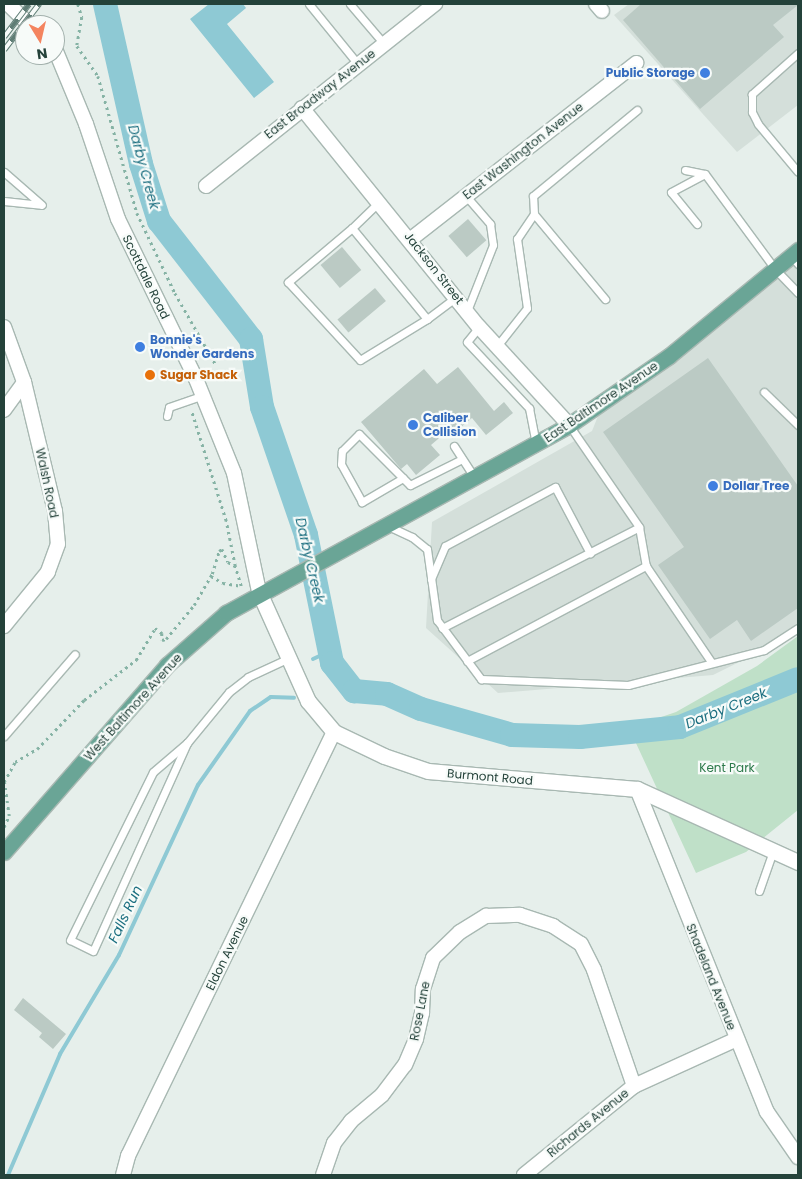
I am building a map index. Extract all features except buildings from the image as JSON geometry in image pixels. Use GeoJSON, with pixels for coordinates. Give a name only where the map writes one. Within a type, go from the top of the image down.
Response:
{"type":"FeatureCollection","features":[{"type":"Feature","properties":{"kind":"main road","name":"East Baltimore Avenue"},"geometry":{"type":"LineString","coordinates":[[358,539],[537,444],[569,425],[669,356],[776,270],[796,257]]}},
{"type":"Feature","properties":{"kind":"main road","name":"West Baltimore Avenue"},"geometry":{"type":"LineString","coordinates":[[4,852],[167,665],[226,613],[259,592],[358,539]]}},
{"type":"Feature","properties":{"kind":"street"},"geometry":{"type":"LineString","coordinates":[[8,4],[20,15]]}},
{"type":"Feature","properties":{"kind":"street","name":"East Broadway Avenue"},"geometry":{"type":"LineString","coordinates":[[206,186],[302,108],[436,4]]}},
{"type":"Feature","properties":{"kind":"street","name":"East Washington Avenue"},"geometry":{"type":"LineString","coordinates":[[411,239],[636,63]]}},
{"type":"Feature","properties":{"kind":"street","name":"Scottdale Road"},"geometry":{"type":"LineString","coordinates":[[62,65],[86,124],[118,219],[203,395],[234,473],[259,592]]}},
{"type":"Feature","properties":{"kind":"street","name":"Jackson Street"},"geometry":{"type":"LineString","coordinates":[[302,108],[411,239],[479,326],[569,425]]}},
{"type":"Feature","properties":{"kind":"street","name":"Walsh Road"},"geometry":{"type":"LineString","coordinates":[[4,327],[24,382],[55,511],[58,544],[48,572],[4,626]]}},
{"type":"Feature","properties":{"kind":"street"},"geometry":{"type":"LineString","coordinates":[[4,410],[24,382]]}},
{"type":"Feature","properties":{"kind":"street","name":"Burmont Road"},"geometry":{"type":"LineString","coordinates":[[259,592],[308,701],[334,732],[384,756],[428,771],[637,790],[798,862]]}},
{"type":"Feature","properties":{"kind":"street","name":"Eldon Avenue"},"geometry":{"type":"LineString","coordinates":[[123,1175],[128,1156],[334,732]]}},
{"type":"Feature","properties":{"kind":"street","name":"Shadeland Avenue"},"geometry":{"type":"LineString","coordinates":[[637,790],[767,1112],[798,1157]]}},
{"type":"Feature","properties":{"kind":"street","name":"Rose Lane"},"geometry":{"type":"LineString","coordinates":[[323,1175],[334,1143],[351,1121],[382,1095],[405,1065],[416,1039],[422,1013],[423,989],[433,958],[460,932],[486,916],[520,915],[553,926],[581,944],[594,970],[634,1086]]}},
{"type":"Feature","properties":{"kind":"street","name":"Richards Avenue"},"geometry":{"type":"LineString","coordinates":[[524,1175],[634,1086],[737,1039]]}},
{"type":"Feature","properties":{"kind":"lane"},"geometry":{"type":"LineString","coordinates":[[309,4],[358,64]]}},
{"type":"Feature","properties":{"kind":"lane"},"geometry":{"type":"LineString","coordinates":[[350,4],[384,44]]}},
{"type":"Feature","properties":{"kind":"lane"},"geometry":{"type":"LineString","coordinates":[[798,54],[752,94],[752,112],[758,124],[798,172]]}},
{"type":"Feature","properties":{"kind":"lane"},"geometry":{"type":"LineString","coordinates":[[605,299],[534,214],[533,196],[636,110]]}},
{"type":"Feature","properties":{"kind":"lane"},"geometry":{"type":"LineString","coordinates":[[685,170],[705,174],[776,270],[798,293]]}},
{"type":"Feature","properties":{"kind":"lane"},"geometry":{"type":"LineString","coordinates":[[4,172],[42,206],[4,201]]}},
{"type":"Feature","properties":{"kind":"lane"},"geometry":{"type":"LineString","coordinates":[[697,224],[671,192],[705,174]]}},
{"type":"Feature","properties":{"kind":"lane"},"geometry":{"type":"LineString","coordinates":[[466,196],[490,224],[493,245],[467,311]]}},
{"type":"Feature","properties":{"kind":"lane"},"geometry":{"type":"LineString","coordinates":[[380,202],[288,282],[360,360],[427,319],[456,297]]}},
{"type":"Feature","properties":{"kind":"lane"},"geometry":{"type":"LineString","coordinates":[[497,346],[527,308],[517,239],[534,214]]}},
{"type":"Feature","properties":{"kind":"lane"},"geometry":{"type":"LineString","coordinates":[[352,228],[427,319]]}},
{"type":"Feature","properties":{"kind":"lane"},"geometry":{"type":"LineString","coordinates":[[479,326],[467,342],[529,408],[537,444]]}},
{"type":"Feature","properties":{"kind":"lane"},"geometry":{"type":"LineString","coordinates":[[764,392],[798,425]]}},
{"type":"Feature","properties":{"kind":"lane"},"geometry":{"type":"LineString","coordinates":[[167,416],[170,407],[203,395]]}},
{"type":"Feature","properties":{"kind":"lane"},"geometry":{"type":"LineString","coordinates":[[569,425],[639,527],[646,566],[712,663]]}},
{"type":"Feature","properties":{"kind":"lane"},"geometry":{"type":"LineString","coordinates":[[403,478],[362,502],[341,464],[342,450],[359,434],[403,478],[410,485],[462,459]]}},
{"type":"Feature","properties":{"kind":"lane"},"geometry":{"type":"LineString","coordinates":[[454,446],[474,477]]}},
{"type":"Feature","properties":{"kind":"lane"},"geometry":{"type":"LineString","coordinates":[[431,580],[445,546],[555,486],[574,519],[590,553]]}},
{"type":"Feature","properties":{"kind":"lane"},"geometry":{"type":"LineString","coordinates":[[386,525],[412,537],[427,549],[437,620],[481,679],[628,685],[764,650],[798,628]]}},
{"type":"Feature","properties":{"kind":"lane"},"geometry":{"type":"LineString","coordinates":[[442,628],[639,527]]}},
{"type":"Feature","properties":{"kind":"lane"},"geometry":{"type":"LineString","coordinates":[[468,661],[646,566]]}},
{"type":"Feature","properties":{"kind":"lane"},"geometry":{"type":"LineString","coordinates":[[4,736],[76,654]]}},
{"type":"Feature","properties":{"kind":"lane"},"geometry":{"type":"LineString","coordinates":[[187,743],[93,951],[70,940],[153,772],[187,743],[229,692],[248,677],[289,658]]}},
{"type":"Feature","properties":{"kind":"lane"},"geometry":{"type":"LineString","coordinates":[[760,891],[772,851]]}},
{"type":"Feature","properties":{"kind":"path"},"geometry":{"type":"LineString","coordinates":[[78,4],[82,17],[77,46],[98,76],[137,213],[175,293],[216,365]]}},
{"type":"Feature","properties":{"kind":"path"},"geometry":{"type":"LineString","coordinates":[[188,400],[226,521],[241,586],[223,583],[211,576]]}},
{"type":"Feature","properties":{"kind":"path"},"geometry":{"type":"LineString","coordinates":[[4,827],[9,816],[4,782],[11,767],[38,749],[84,700],[136,660],[156,628],[162,633],[162,640],[166,639],[194,605],[211,576],[220,550],[222,550],[228,562],[235,566]]}},
{"type":"Feature","properties":{"kind":"shaded area"},"geometry":{"type":"Polygon","coordinates":[[[629,4],[798,4],[798,105],[737,152],[614,15],[629,4]]]}},
{"type":"Feature","properties":{"kind":"shaded area"},"geometry":{"type":"Polygon","coordinates":[[[798,261],[798,633],[713,675],[498,693],[426,628],[432,522],[592,431],[598,416],[798,261]]]}},
{"type":"Feature","properties":{"kind":"green space","name":"Kent Park"},"geometry":{"type":"Polygon","coordinates":[[[798,636],[798,810],[746,852],[696,873],[629,728],[676,712],[757,666],[798,636]]]}},
{"type":"Feature","properties":{"kind":"water"},"geometry":{"type":"Polygon","coordinates":[[[209,4],[243,4],[246,8],[227,24],[274,82],[254,98],[190,19],[209,4]]]}},
{"type":"Feature","properties":{"kind":"waterway","name":"Darby Creek"},"geometry":{"type":"LineString","coordinates":[[105,4],[141,164],[159,221],[251,339],[262,407],[306,535],[332,663],[354,691],[387,694],[421,709],[512,735],[580,737],[680,727],[798,679]]}},
{"type":"Feature","properties":{"kind":"waterway"},"geometry":{"type":"LineString","coordinates":[[313,659],[330,651]]}},
{"type":"Feature","properties":{"kind":"waterway","name":"Falls Run"},"geometry":{"type":"LineString","coordinates":[[8,1175],[60,1054],[119,955],[198,785],[250,711],[271,697],[294,698]]}},
{"type":"Feature","properties":{"kind":"railway"},"geometry":{"type":"LineString","coordinates":[[4,37],[29,4]]}},
{"type":"Feature","properties":{"kind":"railway"},"geometry":{"type":"LineString","coordinates":[[4,50],[39,4]]}},
{"type":"Feature","properties":{"kind":"place","name":"Public Storage"},"geometry":{"type":"Point","coordinates":[705,73]}},
{"type":"Feature","properties":{"kind":"place","name":"Bonnie's Wonder Gardens"},"geometry":{"type":"Point","coordinates":[140,347]}},
{"type":"Feature","properties":{"kind":"place","name":"Sugar Shack"},"geometry":{"type":"Point","coordinates":[150,375]}},
{"type":"Feature","properties":{"kind":"place","name":"Caliber Collision"},"geometry":{"type":"Point","coordinates":[413,425]}},
{"type":"Feature","properties":{"kind":"place","name":"Dollar Tree"},"geometry":{"type":"Point","coordinates":[713,486]}}]}
